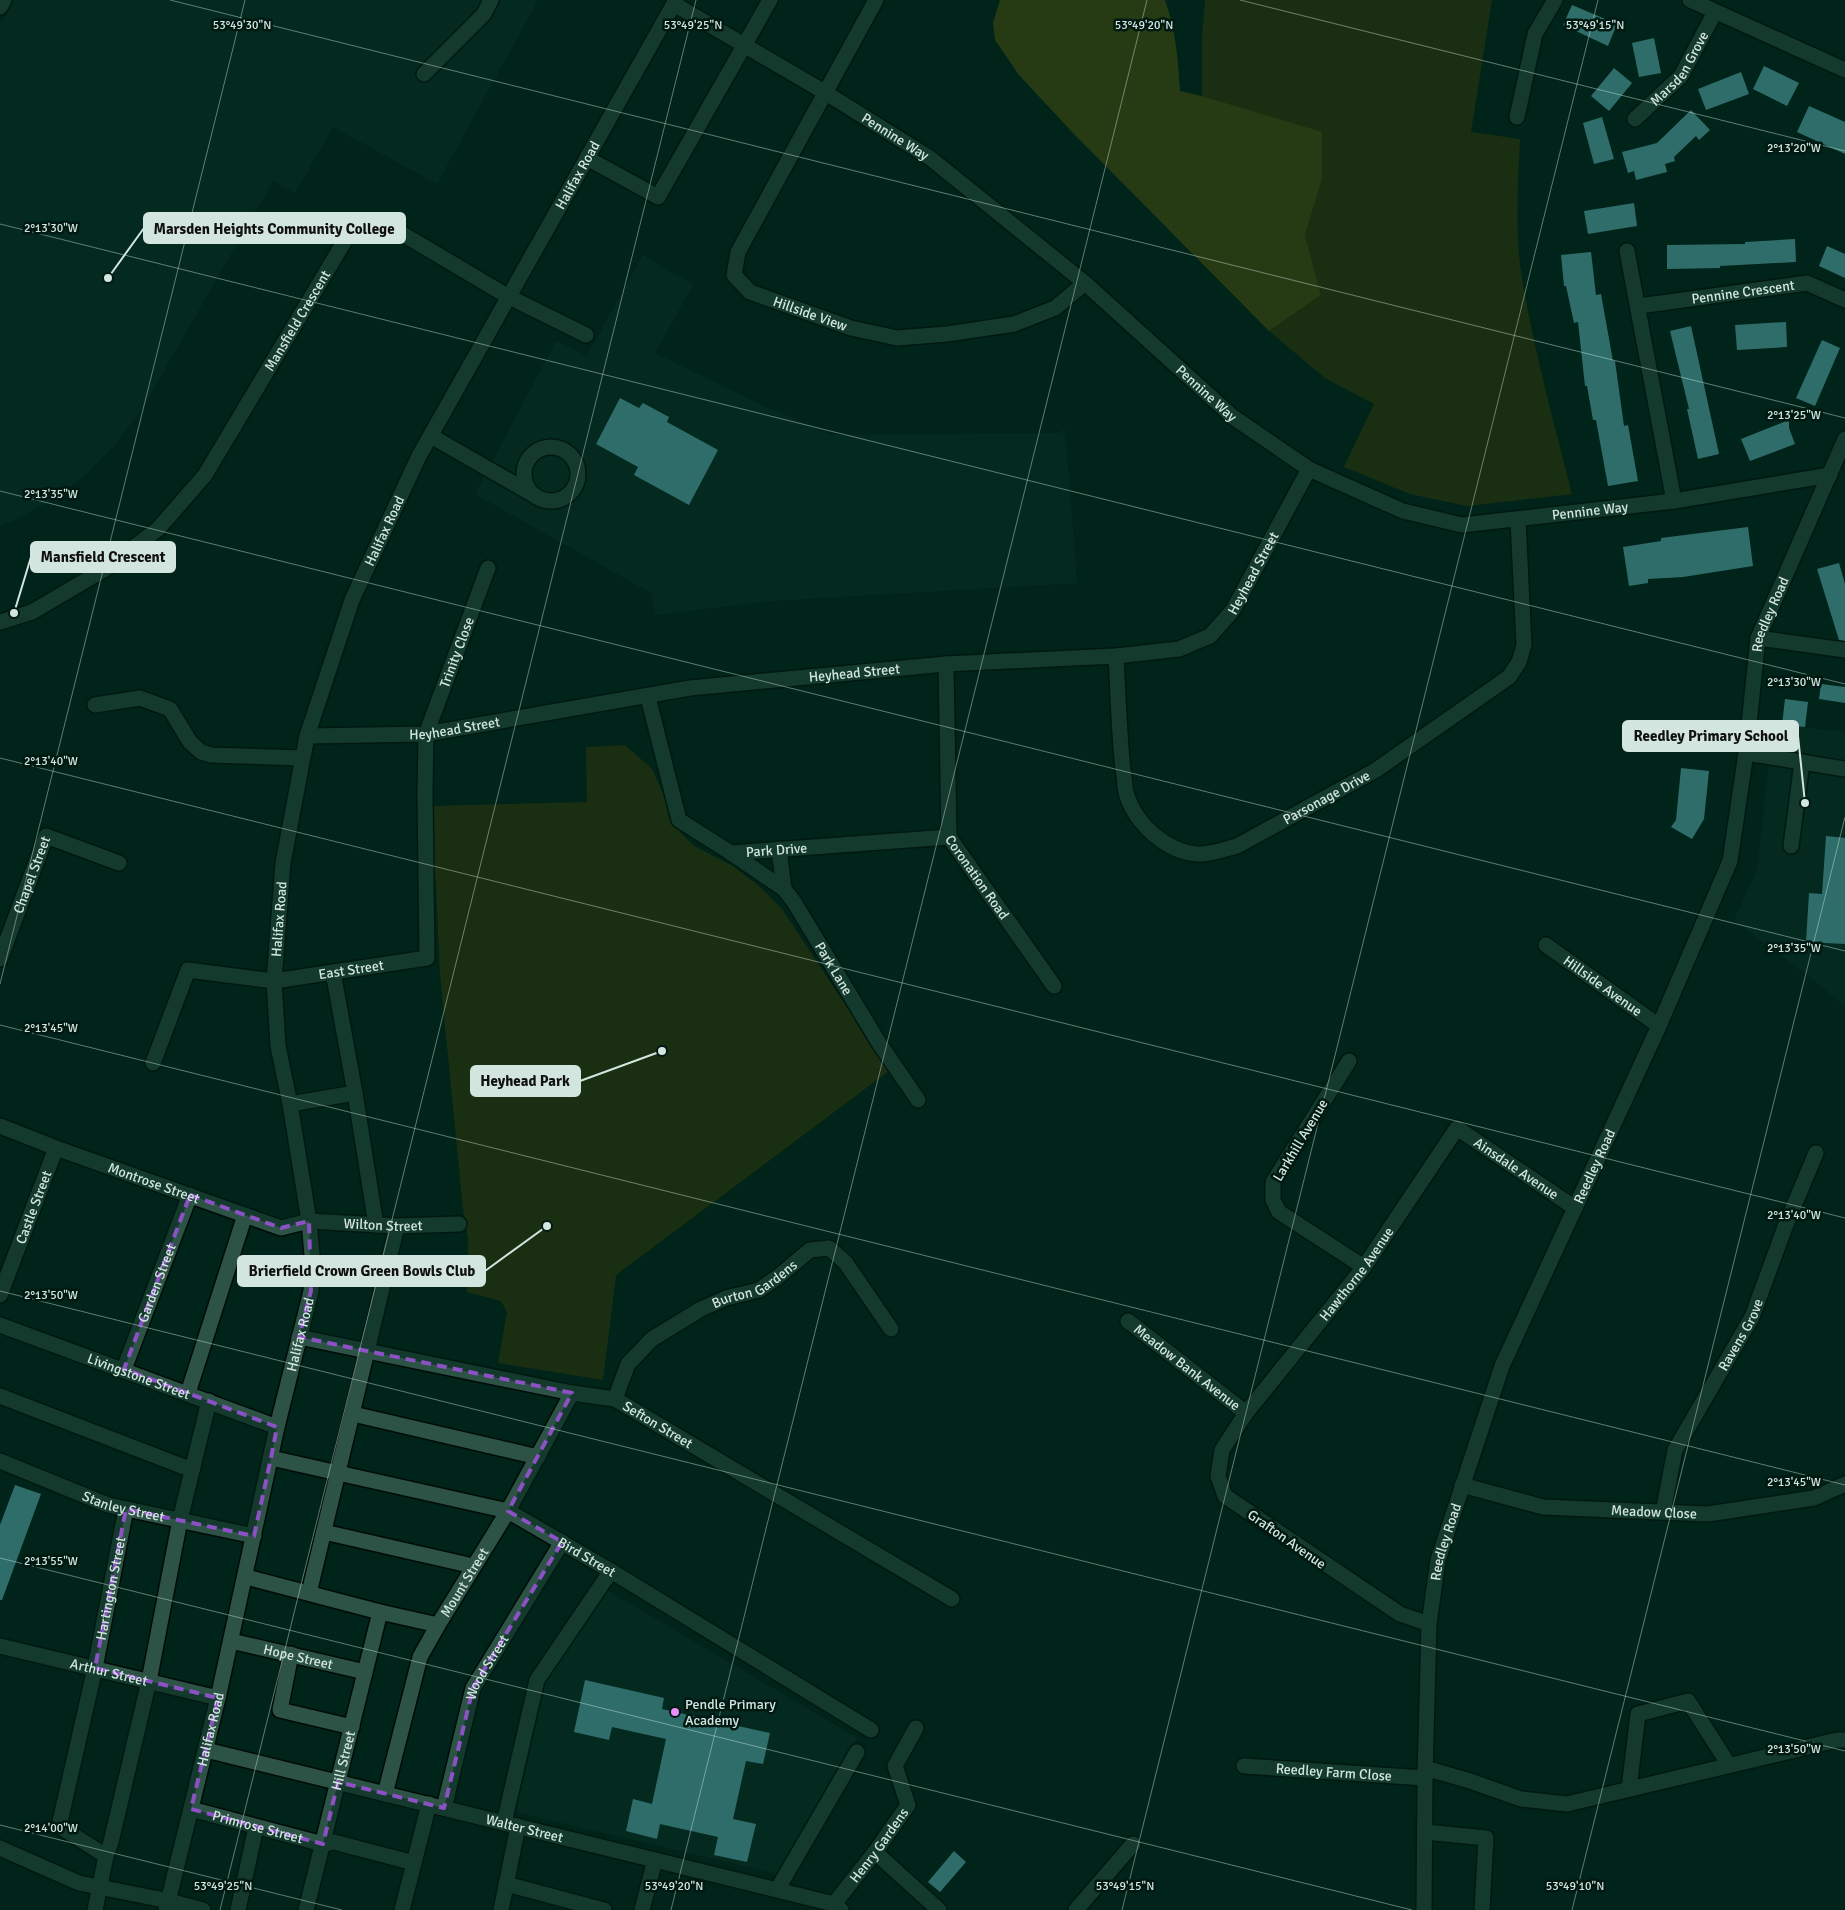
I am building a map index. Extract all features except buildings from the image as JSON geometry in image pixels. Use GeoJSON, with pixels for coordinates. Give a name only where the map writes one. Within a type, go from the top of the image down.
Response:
{"type":"FeatureCollection","features":[{"type":"Feature","properties":{"kind":"street"},"geometry":{"type":"LineString","coordinates":[[0,7],[4,0]]}},
{"type":"Feature","properties":{"kind":"street"},"geometry":{"type":"LineString","coordinates":[[424,74],[484,14],[491,0]]}},
{"type":"Feature","properties":{"kind":"street"},"geometry":{"type":"LineString","coordinates":[[587,158],[658,197],[770,0]]}},
{"type":"Feature","properties":{"kind":"street"},"geometry":{"type":"LineString","coordinates":[[826,94],[876,0]]}},
{"type":"Feature","properties":{"kind":"street"},"geometry":{"type":"LineString","coordinates":[[1516,117],[1534,34],[1555,0]]}},
{"type":"Feature","properties":{"kind":"street"},"geometry":{"type":"LineString","coordinates":[[1690,0],[1845,70]]}},
{"type":"Feature","properties":{"kind":"street","name":"Pennine Way"},"geometry":{"type":"LineString","coordinates":[[675,2],[930,158],[1085,283],[1233,417],[1309,469],[1403,511],[1462,525],[1674,501],[1830,475]]}},
{"type":"Feature","properties":{"kind":"street","name":"Halifax Road"},"geometry":{"type":"LineString","coordinates":[[168,1905],[246,1577],[277,1427],[311,1291],[313,1266],[309,1221],[290,1104],[278,1046],[274,981],[283,863],[307,736],[352,600],[419,456],[675,2]]}},
{"type":"Feature","properties":{"kind":"street","name":"Marsden Grove"},"geometry":{"type":"LineString","coordinates":[[1635,119],[1681,76],[1715,12]]}},
{"type":"Feature","properties":{"kind":"street","name":"Hillside View"},"geometry":{"type":"LineString","coordinates":[[826,94],[738,252],[734,275],[750,292],[851,328],[898,338],[947,334],[1014,324],[1055,308],[1085,283]]}},
{"type":"Feature","properties":{"kind":"street","name":"Mansfield Crescent"},"geometry":{"type":"LineString","coordinates":[[0,622],[32,612],[105,569],[158,529],[205,476],[353,227],[384,223],[509,297]]}},
{"type":"Feature","properties":{"kind":"street"},"geometry":{"type":"LineString","coordinates":[[1627,251],[1639,306],[1674,501]]}},
{"type":"Feature","properties":{"kind":"street","name":"Pennine Crescent"},"geometry":{"type":"LineString","coordinates":[[1639,306],[1807,283],[1845,300]]}},
{"type":"Feature","properties":{"kind":"street"},"geometry":{"type":"LineString","coordinates":[[509,297],[586,335]]}},
{"type":"Feature","properties":{"kind":"street"},"geometry":{"type":"LineString","coordinates":[[431,436],[533,495]]}},
{"type":"Feature","properties":{"kind":"street","name":"Reedley Road"},"geometry":{"type":"LineString","coordinates":[[1424,1910],[1429,1624],[1438,1560],[1502,1366],[1659,1026],[1730,861],[1746,753],[1758,638],[1845,439]]}},
{"type":"Feature","properties":{"kind":"street","name":"Heyhead Street"},"geometry":{"type":"LineString","coordinates":[[307,736],[426,734],[648,697],[690,688],[946,664],[1116,656],[1179,649],[1210,636],[1233,610],[1309,469]]}},
{"type":"Feature","properties":{"kind":"street","name":"Parsonage Drive"},"geometry":{"type":"LineString","coordinates":[[1116,656],[1121,750],[1127,797],[1142,823],[1164,844],[1179,850],[1197,854],[1218,852],[1238,846],[1376,770],[1509,676],[1519,662],[1524,645],[1518,520]]}},
{"type":"Feature","properties":{"kind":"street","name":"Trinity Close"},"geometry":{"type":"LineString","coordinates":[[427,958],[426,734],[488,568]]}},
{"type":"Feature","properties":{"kind":"street"},"geometry":{"type":"LineString","coordinates":[[1758,638],[1845,650]]}},
{"type":"Feature","properties":{"kind":"street","name":"Coronation Road"},"geometry":{"type":"LineString","coordinates":[[946,664],[949,837],[1054,986]]}},
{"type":"Feature","properties":{"kind":"street","name":"Park Drive"},"geometry":{"type":"LineString","coordinates":[[648,697],[679,820],[731,853],[949,837]]}},
{"type":"Feature","properties":{"kind":"street"},"geometry":{"type":"LineString","coordinates":[[95,705],[140,698],[170,709],[190,742],[200,752],[211,755],[302,758]]}},
{"type":"Feature","properties":{"kind":"street"},"geometry":{"type":"LineString","coordinates":[[1746,753],[1845,769]]}},
{"type":"Feature","properties":{"kind":"street"},"geometry":{"type":"LineString","coordinates":[[1791,846],[1802,762]]}},
{"type":"Feature","properties":{"kind":"street","name":"Chapel Street"},"geometry":{"type":"LineString","coordinates":[[1,951],[46,836],[119,863]]}},
{"type":"Feature","properties":{"kind":"street"},"geometry":{"type":"LineString","coordinates":[[780,849],[784,888]]}},
{"type":"Feature","properties":{"kind":"street","name":"Park Lane"},"geometry":{"type":"LineString","coordinates":[[731,853],[784,888],[879,1043],[918,1100]]}},
{"type":"Feature","properties":{"kind":"street","name":"Hillside Avenue"},"geometry":{"type":"LineString","coordinates":[[1546,945],[1659,1026]]}},
{"type":"Feature","properties":{"kind":"street","name":"East Street"},"geometry":{"type":"LineString","coordinates":[[153,1063],[188,970],[274,981],[427,958]]}},
{"type":"Feature","properties":{"kind":"street"},"geometry":{"type":"LineString","coordinates":[[333,972],[376,1225]]}},
{"type":"Feature","properties":{"kind":"street","name":"Larkhill Avenue"},"geometry":{"type":"LineString","coordinates":[[1349,1061],[1273,1182],[1273,1200],[1279,1212],[1364,1267]]}},
{"type":"Feature","properties":{"kind":"street"},"geometry":{"type":"LineString","coordinates":[[290,1104],[355,1093]]}},
{"type":"Feature","properties":{"kind":"street","name":"Montrose Street"},"geometry":{"type":"LineString","coordinates":[[0,1126],[56,1148],[280,1228],[309,1221]]}},
{"type":"Feature","properties":{"kind":"street","name":"Ainsdale Avenue"},"geometry":{"type":"LineString","coordinates":[[1457,1128],[1575,1208]]}},
{"type":"Feature","properties":{"kind":"street","name":"Hawthorne Avenue"},"geometry":{"type":"LineString","coordinates":[[1246,1413],[1364,1267],[1457,1128]]}},
{"type":"Feature","properties":{"kind":"street","name":"Castle Street"},"geometry":{"type":"LineString","coordinates":[[0,1294],[56,1148]]}},
{"type":"Feature","properties":{"kind":"street","name":"Ravens Grove"},"geometry":{"type":"LineString","coordinates":[[1663,1512],[1675,1450],[1752,1317],[1785,1227],[1816,1153]]}},
{"type":"Feature","properties":{"kind":"street","name":"Garden Street"},"geometry":{"type":"LineString","coordinates":[[124,1369],[190,1195]]}},
{"type":"Feature","properties":{"kind":"street"},"geometry":{"type":"LineString","coordinates":[[188,1393],[245,1215]]}},
{"type":"Feature","properties":{"kind":"street","name":"Wilton Street"},"geometry":{"type":"LineString","coordinates":[[309,1221],[397,1226],[459,1224]]}},
{"type":"Feature","properties":{"kind":"street"},"geometry":{"type":"LineString","coordinates":[[309,1593],[397,1226]]}},
{"type":"Feature","properties":{"kind":"street","name":"Burton Gardens"},"geometry":{"type":"LineString","coordinates":[[615,1399],[628,1364],[652,1339],[709,1305],[726,1298],[759,1290],[810,1250],[829,1248],[845,1262],[891,1329]]}},
{"type":"Feature","properties":{"kind":"street","name":"Meadow Bank Avenue"},"geometry":{"type":"LineString","coordinates":[[1128,1321],[1246,1413]]}},
{"type":"Feature","properties":{"kind":"street","name":"Livingstone Street"},"geometry":{"type":"LineString","coordinates":[[0,1325],[124,1369],[277,1427]]}},
{"type":"Feature","properties":{"kind":"street","name":"Sefton Street"},"geometry":{"type":"LineString","coordinates":[[300,1337],[572,1393],[615,1399],[952,1599]]}},
{"type":"Feature","properties":{"kind":"street","name":"Mount Street"},"geometry":{"type":"LineString","coordinates":[[246,1577],[438,1625],[508,1510],[572,1393]]}},
{"type":"Feature","properties":{"kind":"street"},"geometry":{"type":"LineString","coordinates":[[0,1396],[192,1470]]}},
{"type":"Feature","properties":{"kind":"street"},"geometry":{"type":"LineString","coordinates":[[95,1910],[106,1856],[111,1842],[149,1681],[180,1520],[209,1401]]}},
{"type":"Feature","properties":{"kind":"street","name":"Grafton Avenue"},"geometry":{"type":"LineString","coordinates":[[1246,1413],[1222,1450],[1218,1476],[1226,1496],[1400,1614],[1429,1624]]}},
{"type":"Feature","properties":{"kind":"street"},"geometry":{"type":"LineString","coordinates":[[353,1414],[538,1457]]}},
{"type":"Feature","properties":{"kind":"street","name":"Bird Street"},"geometry":{"type":"LineString","coordinates":[[271,1458],[508,1510],[871,1730]]}},
{"type":"Feature","properties":{"kind":"street","name":"Stanley Street"},"geometry":{"type":"LineString","coordinates":[[1,1465],[108,1505],[254,1536]]}},
{"type":"Feature","properties":{"kind":"street","name":"Meadow Close"},"geometry":{"type":"LineString","coordinates":[[1462,1485],[1543,1506],[1708,1514],[1814,1498],[1845,1484]]}},
{"type":"Feature","properties":{"kind":"street","name":"Hartington Street"},"geometry":{"type":"LineString","coordinates":[[106,1856],[59,1826],[95,1668],[126,1509]]}},
{"type":"Feature","properties":{"kind":"street"},"geometry":{"type":"LineString","coordinates":[[324,1532],[474,1566]]}},
{"type":"Feature","properties":{"kind":"street","name":"Wood Street"},"geometry":{"type":"LineString","coordinates":[[444,1808],[473,1688],[562,1542]]}},
{"type":"Feature","properties":{"kind":"street"},"geometry":{"type":"LineString","coordinates":[[501,1910],[506,1884],[511,1825],[537,1680],[611,1571]]}},
{"type":"Feature","properties":{"kind":"street","name":"Hill Street"},"geometry":{"type":"LineString","coordinates":[[306,1910],[380,1612]]}},
{"type":"Feature","properties":{"kind":"street"},"geometry":{"type":"LineString","coordinates":[[385,1794],[420,1657],[438,1625]]}},
{"type":"Feature","properties":{"kind":"street","name":"Hope Street"},"geometry":{"type":"LineString","coordinates":[[231,1640],[365,1672]]}},
{"type":"Feature","properties":{"kind":"street","name":"Arthur Street"},"geometry":{"type":"LineString","coordinates":[[0,1646],[218,1698]]}},
{"type":"Feature","properties":{"kind":"street"},"geometry":{"type":"LineString","coordinates":[[291,1654],[280,1710],[352,1727]]}},
{"type":"Feature","properties":{"kind":"street"},"geometry":{"type":"LineString","coordinates":[[1629,1789],[1638,1714],[1688,1701],[1729,1765]]}},
{"type":"Feature","properties":{"kind":"street","name":"Henry Gardens"},"geometry":{"type":"LineString","coordinates":[[838,1907],[908,1806],[895,1766],[916,1728]]}},
{"type":"Feature","properties":{"kind":"street","name":"Reedley Farm Close"},"geometry":{"type":"LineString","coordinates":[[1244,1766],[1425,1773],[1470,1781],[1521,1799],[1567,1804],[1841,1740]]}},
{"type":"Feature","properties":{"kind":"street","name":"Walter Street"},"geometry":{"type":"LineString","coordinates":[[206,1750],[778,1890],[838,1907]]}},
{"type":"Feature","properties":{"kind":"street"},"geometry":{"type":"LineString","coordinates":[[778,1890],[857,1752]]}},
{"type":"Feature","properties":{"kind":"street"},"geometry":{"type":"LineString","coordinates":[[402,1910],[429,1804]]}},
{"type":"Feature","properties":{"kind":"street","name":"Primrose Street"},"geometry":{"type":"LineString","coordinates":[[192,1810],[323,1844],[334,1842],[414,1863]]}},
{"type":"Feature","properties":{"kind":"street"},"geometry":{"type":"LineString","coordinates":[[238,1910],[256,1827]]}},
{"type":"Feature","properties":{"kind":"street"},"geometry":{"type":"LineString","coordinates":[[1424,1832],[1486,1838],[1482,1910]]}},
{"type":"Feature","properties":{"kind":"street"},"geometry":{"type":"LineString","coordinates":[[1076,1910],[1132,1844]]}},
{"type":"Feature","properties":{"kind":"street"},"geometry":{"type":"LineString","coordinates":[[0,1848],[79,1883],[168,1905],[203,1910]]}},
{"type":"Feature","properties":{"kind":"street"},"geometry":{"type":"LineString","coordinates":[[875,1852],[939,1910]]}},
{"type":"Feature","properties":{"kind":"street"},"geometry":{"type":"LineString","coordinates":[[642,1910],[655,1860]]}},
{"type":"Feature","properties":{"kind":"street"},"geometry":{"type":"LineString","coordinates":[[506,1884],[604,1910]]}},
{"type":"Feature","properties":{"kind":"highlighted area"},"geometry":{"type":"Polygon","coordinates":[[[190,1195],[281,1228],[309,1221],[311,1291],[299,1337],[572,1393],[508,1511],[562,1542],[473,1688],[444,1808],[338,1782],[323,1844],[191,1809],[218,1698],[95,1668],[126,1509],[254,1536],[271,1458],[277,1427],[124,1369],[190,1195]]]}},
{"type":"Feature","properties":{"kind":"shaded area"},"geometry":{"type":"Polygon","coordinates":[[[13,0],[538,0],[437,184],[333,127],[295,193],[273,181],[143,407],[116,444],[82,478],[48,502],[0,526],[0,23],[6,17],[13,0]]]}},
{"type":"Feature","properties":{"kind":"shaded area"},"geometry":{"type":"Polygon","coordinates":[[[1000,0],[1165,0],[1174,34],[1180,91],[1322,132],[1322,179],[1305,235],[1321,295],[1269,331],[1073,133],[1019,75],[995,40],[993,23],[1000,0]]]}},
{"type":"Feature","properties":{"kind":"shaded area"},"geometry":{"type":"Polygon","coordinates":[[[1205,0],[1492,0],[1471,132],[1520,139],[1518,223],[1521,272],[1537,356],[1572,494],[1467,506],[1410,494],[1344,467],[1374,404],[1325,378],[1269,331],[1321,295],[1305,235],[1322,179],[1322,133],[1202,96],[1202,37],[1205,0]]]}},
{"type":"Feature","properties":{"kind":"shaded area"},"geometry":{"type":"Polygon","coordinates":[[[643,255],[693,285],[655,353],[762,405],[831,435],[1060,433],[1065,428],[1077,583],[771,601],[655,615],[651,593],[475,494],[556,341],[587,356],[643,255]]]}},
{"type":"Feature","properties":{"kind":"shaded area"},"geometry":{"type":"Polygon","coordinates":[[[1773,724],[1845,732],[1845,1007],[1820,985],[1734,920],[1757,873],[1773,724]]]}},
{"type":"Feature","properties":{"kind":"shaded area"},"geometry":{"type":"Polygon","coordinates":[[[625,745],[652,769],[680,832],[694,846],[733,866],[760,887],[782,909],[889,1071],[616,1275],[603,1380],[498,1363],[507,1312],[501,1301],[467,1292],[468,1238],[463,1209],[440,974],[432,806],[587,802],[586,747],[625,745]]]}},
{"type":"Feature","properties":{"kind":"shaded area","name":"Pendle Primary Academy"},"geometry":{"type":"Polygon","coordinates":[[[607,1590],[857,1738],[782,1875],[516,1812],[543,1686],[607,1590]]]}},
{"type":"Feature","properties":{"kind":"place","name":"Marsden Heights Community College"},"geometry":{"type":"Point","coordinates":[108,278]}},
{"type":"Feature","properties":{"kind":"place","name":"Mansfield Crescent"},"geometry":{"type":"Point","coordinates":[14,613]}},
{"type":"Feature","properties":{"kind":"place","name":"Reedley Primary School"},"geometry":{"type":"Point","coordinates":[1805,803]}},
{"type":"Feature","properties":{"kind":"place","name":"Heyhead Park"},"geometry":{"type":"Point","coordinates":[662,1051]}},
{"type":"Feature","properties":{"kind":"place","name":"Brierfield Crown Green Bowls Club"},"geometry":{"type":"Point","coordinates":[547,1226]}},
{"type":"Feature","properties":{"kind":"place","name":"Pendle Primary Academy"},"geometry":{"type":"Point","coordinates":[675,1712]}}]}
